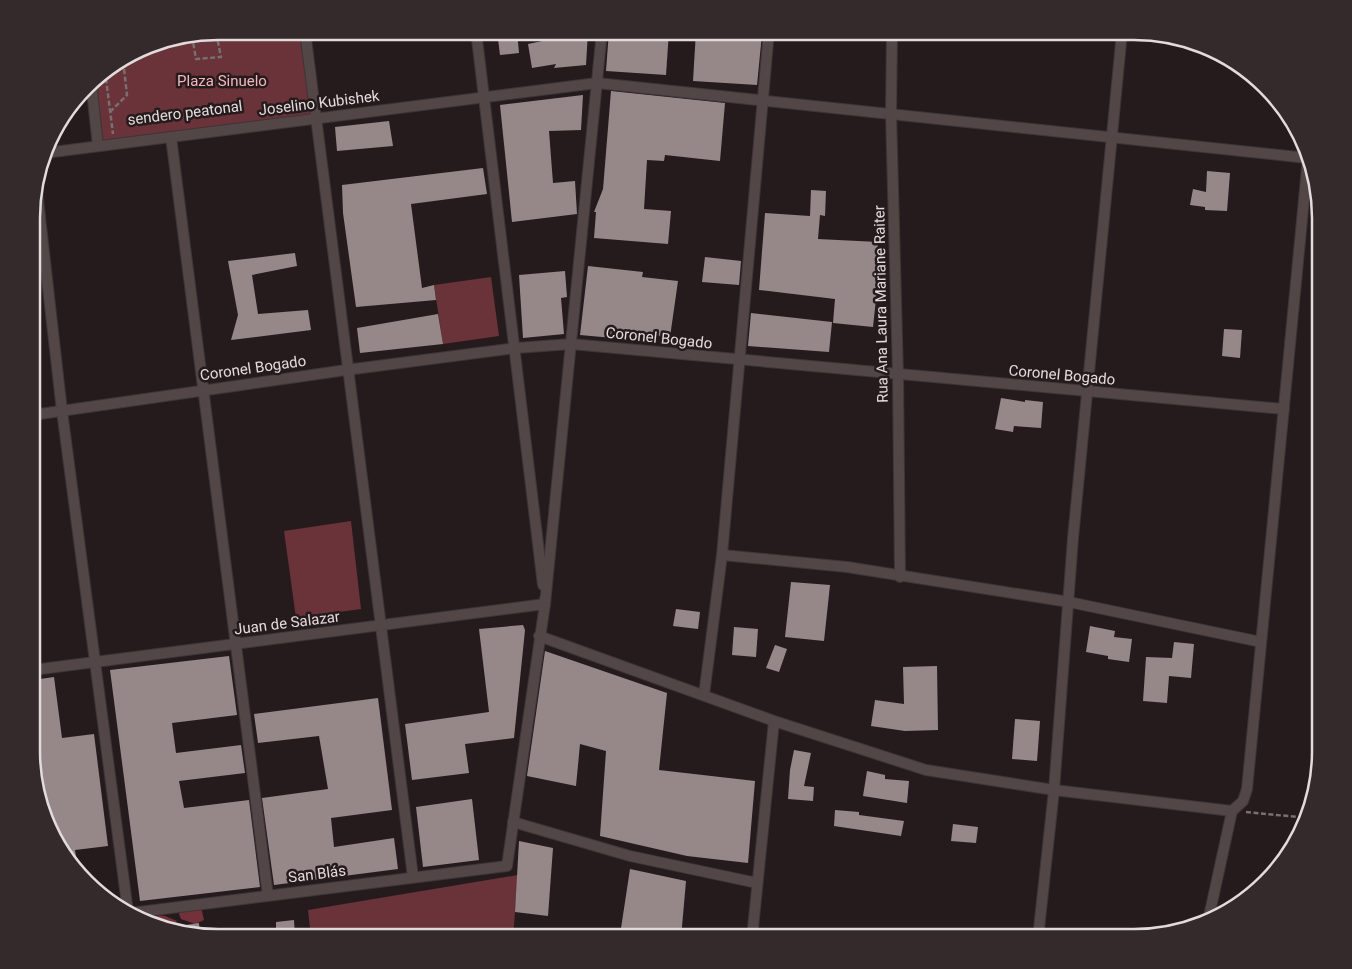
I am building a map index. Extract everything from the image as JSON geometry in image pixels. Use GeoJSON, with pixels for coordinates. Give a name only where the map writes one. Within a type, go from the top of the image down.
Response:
{"type":"FeatureCollection","features":[{"type":"Feature","properties":{"kind":"street"},"geometry":{"type":"LineString","coordinates":[[306,40],[346,370],[412,878]]}},
{"type":"Feature","properties":{"kind":"street"},"geometry":{"type":"LineString","coordinates":[[477,40],[516,348],[545,604]]}},
{"type":"Feature","properties":{"kind":"street"},"geometry":{"type":"LineString","coordinates":[[601,40],[545,604],[513,822],[630,856],[757,883]]}},
{"type":"Feature","properties":{"kind":"street"},"geometry":{"type":"LineString","coordinates":[[704,695],[722,555],[768,40]]}},
{"type":"Feature","properties":{"kind":"street","name":"Rua Ana Laura Mariane Raiter"},"geometry":{"type":"LineString","coordinates":[[892,40],[891,114],[898,376],[900,576]]}},
{"type":"Feature","properties":{"kind":"street"},"geometry":{"type":"LineString","coordinates":[[1039,929],[1054,790],[1068,602],[1121,40]]}},
{"type":"Feature","properties":{"kind":"street","name":"Joselino Kubishek"},"geometry":{"type":"LineString","coordinates":[[53,152],[597,83],[1301,157]]}},
{"type":"Feature","properties":{"kind":"street"},"geometry":{"type":"LineString","coordinates":[[92,92],[98,146]]}},
{"type":"Feature","properties":{"kind":"street"},"geometry":{"type":"LineString","coordinates":[[171,137],[268,896]]}},
{"type":"Feature","properties":{"kind":"street"},"geometry":{"type":"LineString","coordinates":[[1210,912],[1232,811],[1243,801],[1247,789],[1306,174]]}},
{"type":"Feature","properties":{"kind":"street"},"geometry":{"type":"LineString","coordinates":[[40,217],[62,411],[128,904]]}},
{"type":"Feature","properties":{"kind":"street","name":"Coronel Bogado"},"geometry":{"type":"LineString","coordinates":[[40,413],[346,370],[516,348],[571,344],[898,376],[1284,409]]}},
{"type":"Feature","properties":{"kind":"street"},"geometry":{"type":"LineString","coordinates":[[722,555],[847,567],[1068,602],[1261,642]]}},
{"type":"Feature","properties":{"kind":"street","name":"Juan de Salazar"},"geometry":{"type":"LineString","coordinates":[[40,669],[379,627],[545,604]]}},
{"type":"Feature","properties":{"kind":"street"},"geometry":{"type":"LineString","coordinates":[[539,636],[774,721],[926,770],[1054,790],[1232,811]]}},
{"type":"Feature","properties":{"kind":"street"},"geometry":{"type":"LineString","coordinates":[[753,929],[774,721]]}},
{"type":"Feature","properties":{"kind":"street","name":"San Blás"},"geometry":{"type":"LineString","coordinates":[[139,911],[506,866],[513,822]]}},
{"type":"Feature","properties":{"kind":"path"},"geometry":{"type":"LineString","coordinates":[[193,42],[196,59],[221,57],[218,40]]}},
{"type":"Feature","properties":{"kind":"path"},"geometry":{"type":"LineString","coordinates":[[110,112],[127,95],[124,67]]}},
{"type":"Feature","properties":{"kind":"path","name":"sendero peatonal"},"geometry":{"type":"LineString","coordinates":[[106,80],[113,134],[122,133]]}},
{"type":"Feature","properties":{"kind":"path"},"geometry":{"type":"LineString","coordinates":[[1232,811],[1299,817]]}},
{"type":"Feature","properties":{"kind":"green space","name":"Plaza Sinuelo"},"geometry":{"type":"Polygon","coordinates":[[[206,40],[306,40],[315,119],[98,146],[92,92],[119,70],[139,58],[183,43],[206,40]]]}},
{"type":"Feature","properties":{"kind":"green space"},"geometry":{"type":"Polygon","coordinates":[[[491,277],[499,336],[443,344],[434,285],[491,277]]]}},
{"type":"Feature","properties":{"kind":"green space"},"geometry":{"type":"Polygon","coordinates":[[[351,521],[361,609],[296,618],[284,531],[351,521]]]}},
{"type":"Feature","properties":{"kind":"green space"},"geometry":{"type":"Polygon","coordinates":[[[518,875],[514,929],[310,929],[308,910],[518,875]]]}},
{"type":"Feature","properties":{"kind":"shaded area"},"geometry":{"type":"Polygon","coordinates":[[[201,907],[204,920],[195,924],[181,919],[178,911],[201,907]]]}},
{"type":"Feature","properties":{"kind":"shaded area"},"geometry":{"type":"Polygon","coordinates":[[[145,913],[165,916],[177,921],[174,924],[145,913]]]}},
{"type":"Feature","properties":{"kind":"building"},"geometry":{"type":"Polygon","coordinates":[[[498,40],[518,40],[519,53],[500,55],[498,40]]]}},
{"type":"Feature","properties":{"kind":"building"},"geometry":{"type":"Polygon","coordinates":[[[547,40],[587,40],[586,65],[554,68],[556,64],[532,68],[528,44],[547,40]]]}},
{"type":"Feature","properties":{"kind":"building"},"geometry":{"type":"Polygon","coordinates":[[[608,40],[668,40],[666,75],[606,71],[608,40]]]}},
{"type":"Feature","properties":{"kind":"building"},"geometry":{"type":"Polygon","coordinates":[[[695,40],[761,40],[757,85],[693,81],[695,40]]]}},
{"type":"Feature","properties":{"kind":"building"},"geometry":{"type":"Polygon","coordinates":[[[611,91],[725,103],[720,161],[665,155],[664,161],[647,160],[644,209],[671,211],[668,244],[594,238],[596,212],[594,212],[603,189],[611,91]]]}},
{"type":"Feature","properties":{"kind":"building"},"geometry":{"type":"Polygon","coordinates":[[[583,95],[581,130],[549,131],[553,183],[575,181],[577,214],[512,222],[500,105],[583,95]]]}},
{"type":"Feature","properties":{"kind":"building"},"geometry":{"type":"Polygon","coordinates":[[[389,121],[393,146],[337,151],[335,127],[389,121]]]}},
{"type":"Feature","properties":{"kind":"building"},"geometry":{"type":"Polygon","coordinates":[[[483,168],[487,194],[411,204],[422,288],[434,285],[436,300],[356,307],[343,213],[342,185],[483,168]]]}},
{"type":"Feature","properties":{"kind":"building"},"geometry":{"type":"Polygon","coordinates":[[[1207,171],[1230,173],[1227,211],[1205,210],[1205,207],[1190,205],[1193,189],[1206,192],[1207,171]]]}},
{"type":"Feature","properties":{"kind":"building"},"geometry":{"type":"Polygon","coordinates":[[[811,190],[826,191],[825,216],[820,215],[818,239],[878,242],[876,279],[878,280],[873,327],[833,323],[835,299],[759,290],[765,213],[810,216],[811,190]]]}},
{"type":"Feature","properties":{"kind":"building"},"geometry":{"type":"Polygon","coordinates":[[[295,253],[297,266],[252,275],[258,314],[308,310],[311,330],[231,340],[238,315],[228,261],[295,253]]]}},
{"type":"Feature","properties":{"kind":"building"},"geometry":{"type":"Polygon","coordinates":[[[705,257],[741,261],[739,285],[702,282],[705,257]]]}},
{"type":"Feature","properties":{"kind":"building"},"geometry":{"type":"Polygon","coordinates":[[[588,266],[643,272],[642,277],[678,281],[670,337],[636,333],[635,340],[580,335],[588,266]]]}},
{"type":"Feature","properties":{"kind":"building"},"geometry":{"type":"Polygon","coordinates":[[[565,271],[567,297],[561,298],[564,334],[523,338],[519,275],[565,271]]]}},
{"type":"Feature","properties":{"kind":"building"},"geometry":{"type":"Polygon","coordinates":[[[751,313],[832,322],[829,352],[748,346],[751,313]]]}},
{"type":"Feature","properties":{"kind":"building"},"geometry":{"type":"Polygon","coordinates":[[[438,314],[443,344],[360,353],[357,328],[438,314]]]}},
{"type":"Feature","properties":{"kind":"building"},"geometry":{"type":"Polygon","coordinates":[[[1224,329],[1242,330],[1240,358],[1222,356],[1224,329]]]}},
{"type":"Feature","properties":{"kind":"building"},"geometry":{"type":"Polygon","coordinates":[[[1001,398],[1025,402],[1025,400],[1043,402],[1041,428],[1014,426],[1013,432],[995,429],[1001,398]]]}},
{"type":"Feature","properties":{"kind":"building"},"geometry":{"type":"Polygon","coordinates":[[[791,582],[830,585],[824,641],[785,637],[791,582]]]}},
{"type":"Feature","properties":{"kind":"building"},"geometry":{"type":"Polygon","coordinates":[[[676,609],[700,612],[698,629],[673,626],[676,609]]]}},
{"type":"Feature","properties":{"kind":"building"},"geometry":{"type":"Polygon","coordinates":[[[523,625],[525,630],[514,738],[465,744],[469,773],[412,780],[405,724],[489,712],[479,629],[523,625]]]}},
{"type":"Feature","properties":{"kind":"building"},"geometry":{"type":"Polygon","coordinates":[[[1090,626],[1115,631],[1114,637],[1132,639],[1129,662],[1108,659],[1108,656],[1086,652],[1090,626]]]}},
{"type":"Feature","properties":{"kind":"building"},"geometry":{"type":"Polygon","coordinates":[[[734,627],[758,629],[756,657],[732,655],[734,627]]]}},
{"type":"Feature","properties":{"kind":"building"},"geometry":{"type":"Polygon","coordinates":[[[1174,642],[1194,644],[1191,678],[1169,676],[1167,703],[1143,701],[1146,657],[1172,658],[1174,642]]]}},
{"type":"Feature","properties":{"kind":"building"},"geometry":{"type":"Polygon","coordinates":[[[775,645],[787,649],[779,672],[766,668],[775,645]]]}},
{"type":"Feature","properties":{"kind":"building"},"geometry":{"type":"Polygon","coordinates":[[[545,651],[667,693],[659,770],[755,781],[748,863],[687,856],[600,836],[606,751],[580,744],[576,786],[527,776],[545,651]]]}},
{"type":"Feature","properties":{"kind":"building"},"geometry":{"type":"Polygon","coordinates":[[[229,656],[237,715],[172,723],[176,753],[241,745],[245,773],[179,781],[184,808],[249,800],[260,887],[140,901],[110,670],[229,656]]]}},
{"type":"Feature","properties":{"kind":"building"},"geometry":{"type":"Polygon","coordinates":[[[937,666],[938,730],[905,731],[871,726],[875,700],[904,704],[903,667],[937,666]]]}},
{"type":"Feature","properties":{"kind":"building"},"geometry":{"type":"Polygon","coordinates":[[[54,677],[62,738],[94,734],[108,846],[75,850],[76,858],[58,830],[43,786],[40,763],[40,679],[54,677]]]}},
{"type":"Feature","properties":{"kind":"building"},"geometry":{"type":"Polygon","coordinates":[[[378,698],[392,810],[331,818],[334,847],[394,838],[398,869],[274,885],[262,798],[328,789],[319,736],[258,743],[254,714],[378,698]]]}},
{"type":"Feature","properties":{"kind":"building"},"geometry":{"type":"Polygon","coordinates":[[[1015,719],[1040,721],[1037,761],[1012,759],[1015,719]]]}},
{"type":"Feature","properties":{"kind":"building"},"geometry":{"type":"Polygon","coordinates":[[[794,750],[811,753],[804,786],[814,787],[813,801],[788,799],[790,770],[794,750]]]}},
{"type":"Feature","properties":{"kind":"building"},"geometry":{"type":"Polygon","coordinates":[[[867,771],[885,775],[885,779],[909,781],[907,803],[863,796],[867,771]]]}},
{"type":"Feature","properties":{"kind":"building"},"geometry":{"type":"Polygon","coordinates":[[[472,799],[479,860],[423,867],[416,807],[472,799]]]}},
{"type":"Feature","properties":{"kind":"building"},"geometry":{"type":"Polygon","coordinates":[[[835,810],[859,812],[859,815],[904,821],[901,836],[834,826],[835,810]]]}},
{"type":"Feature","properties":{"kind":"building"},"geometry":{"type":"Polygon","coordinates":[[[953,824],[978,827],[976,843],[951,841],[953,824]]]}},
{"type":"Feature","properties":{"kind":"building"},"geometry":{"type":"Polygon","coordinates":[[[519,841],[553,848],[548,916],[515,912],[519,841]]]}},
{"type":"Feature","properties":{"kind":"building"},"geometry":{"type":"Polygon","coordinates":[[[630,869],[686,881],[682,929],[621,929],[630,869]]]}},
{"type":"Feature","properties":{"kind":"building"},"geometry":{"type":"Polygon","coordinates":[[[294,920],[295,929],[276,929],[276,922],[294,920]]]}},
{"type":"Feature","properties":{"kind":"building"},"geometry":{"type":"Polygon","coordinates":[[[199,923],[199,928],[195,927],[182,926],[199,923]]]}}]}
